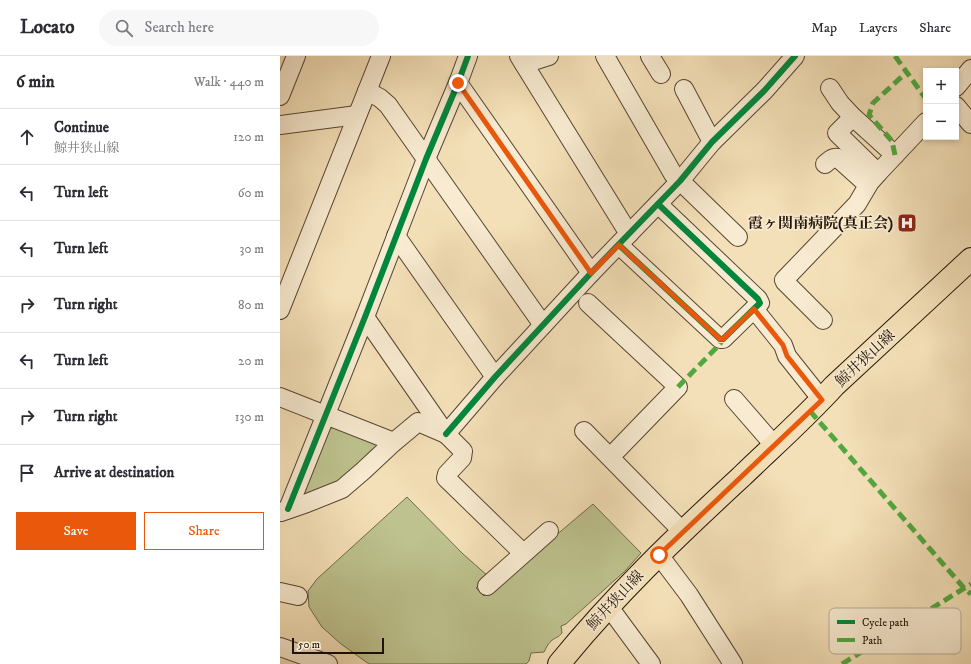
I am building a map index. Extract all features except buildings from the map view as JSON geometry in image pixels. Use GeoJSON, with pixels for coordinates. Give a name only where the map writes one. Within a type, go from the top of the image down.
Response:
{"type":"FeatureCollection","features":[{"type":"Feature","properties":{"kind":"main road","name":"鯨井狭山線"},"geometry":{"type":"LineString","coordinates":[[559,664],[578,640],[659,555],[822,400],[834,386],[971,260]]}},
{"type":"Feature","properties":{"kind":"street"},"geometry":{"type":"LineString","coordinates":[[281,89],[296,56]]}},
{"type":"Feature","properties":{"kind":"street"},"geometry":{"type":"LineString","coordinates":[[280,310],[381,56]]}},
{"type":"Feature","properties":{"kind":"street"},"geometry":{"type":"LineString","coordinates":[[284,511],[365,317],[426,159],[468,56]]}},
{"type":"Feature","properties":{"kind":"street"},"geometry":{"type":"LineString","coordinates":[[548,56],[521,60],[624,239],[720,339],[723,339],[760,303],[758,299],[658,204]]}},
{"type":"Feature","properties":{"kind":"street"},"geometry":{"type":"LineString","coordinates":[[605,56],[673,174],[738,237]]}},
{"type":"Feature","properties":{"kind":"street"},"geometry":{"type":"LineString","coordinates":[[650,56],[661,74]]}},
{"type":"Feature","properties":{"kind":"street"},"geometry":{"type":"LineString","coordinates":[[446,434],[495,377],[591,273],[680,181],[712,142],[764,91],[795,56]]}},
{"type":"Feature","properties":{"kind":"street"},"geometry":{"type":"LineString","coordinates":[[959,83],[971,69]]}},
{"type":"Feature","properties":{"kind":"street"},"geometry":{"type":"LineString","coordinates":[[458,83],[591,273]]}},
{"type":"Feature","properties":{"kind":"street"},"geometry":{"type":"LineString","coordinates":[[830,88],[840,103],[853,117],[895,155]]}},
{"type":"Feature","properties":{"kind":"street"},"geometry":{"type":"LineString","coordinates":[[684,89],[712,142]]}},
{"type":"Feature","properties":{"kind":"street"},"geometry":{"type":"LineString","coordinates":[[367,91],[380,98],[388,105],[543,325]]}},
{"type":"Feature","properties":{"kind":"street"},"geometry":{"type":"LineString","coordinates":[[959,110],[971,124]]}},
{"type":"Feature","properties":{"kind":"street"},"geometry":{"type":"LineString","coordinates":[[280,125],[357,114]]}},
{"type":"Feature","properties":{"kind":"street"},"geometry":{"type":"LineString","coordinates":[[853,117],[837,133],[873,179]]}},
{"type":"Feature","properties":{"kind":"street"},"geometry":{"type":"LineString","coordinates":[[823,320],[784,282],[784,280],[857,204],[873,179],[923,125]]}},
{"type":"Feature","properties":{"kind":"street"},"geometry":{"type":"LineString","coordinates":[[825,164],[834,157],[838,158],[873,179]]}},
{"type":"Feature","properties":{"kind":"street"},"geometry":{"type":"LineString","coordinates":[[396,236],[495,377]]}},
{"type":"Feature","properties":{"kind":"street"},"geometry":{"type":"LineString","coordinates":[[588,303],[678,387],[613,454]]}},
{"type":"Feature","properties":{"kind":"street"},"geometry":{"type":"LineString","coordinates":[[754,309],[783,345],[787,356],[822,400]]}},
{"type":"Feature","properties":{"kind":"street"},"geometry":{"type":"LineString","coordinates":[[365,317],[446,434],[463,451],[462,458],[447,474],[446,478],[524,553]]}},
{"type":"Feature","properties":{"kind":"street"},"geometry":{"type":"LineString","coordinates":[[280,397],[394,442]]}},
{"type":"Feature","properties":{"kind":"street"},"geometry":{"type":"LineString","coordinates":[[734,399],[774,445]]}},
{"type":"Feature","properties":{"kind":"street"},"geometry":{"type":"LineString","coordinates":[[284,511],[342,489],[418,422],[446,434]]}},
{"type":"Feature","properties":{"kind":"street"},"geometry":{"type":"LineString","coordinates":[[584,431],[613,454],[686,529]]}},
{"type":"Feature","properties":{"kind":"street"},"geometry":{"type":"LineString","coordinates":[[487,586],[549,531]]}},
{"type":"Feature","properties":{"kind":"street"},"geometry":{"type":"LineString","coordinates":[[659,555],[689,595],[733,664]]}},
{"type":"Feature","properties":{"kind":"street"},"geometry":{"type":"LineString","coordinates":[[280,592],[298,596]]}},
{"type":"Feature","properties":{"kind":"street"},"geometry":{"type":"LineString","coordinates":[[609,607],[651,664]]}},
{"type":"Feature","properties":{"kind":"street"},"geometry":{"type":"LineString","coordinates":[[280,647],[328,664]]}},
{"type":"Feature","properties":{"kind":"green space"},"geometry":{"type":"Polygon","coordinates":[[[338,426],[381,444],[342,484],[307,497],[303,493],[328,429],[338,426]]]}},
{"type":"Feature","properties":{"kind":"green space"},"geometry":{"type":"Polygon","coordinates":[[[407,497],[463,554],[488,576],[476,588],[484,596],[593,504],[641,553],[625,571],[566,624],[561,626],[562,633],[551,641],[544,652],[531,653],[529,661],[526,664],[369,664],[341,644],[322,627],[309,607],[308,591],[317,579],[407,497]]]}},
{"type":"Feature","properties":{"kind":"marked path"},"geometry":{"type":"LineString","coordinates":[[895,56],[923,95]]}},
{"type":"Feature","properties":{"kind":"marked path"},"geometry":{"type":"LineString","coordinates":[[895,155],[892,141],[869,115],[873,103],[907,72]]}},
{"type":"Feature","properties":{"kind":"marked path"},"geometry":{"type":"LineString","coordinates":[[678,387],[720,344],[722,340]]}},
{"type":"Feature","properties":{"kind":"marked path"},"geometry":{"type":"LineString","coordinates":[[810,411],[964,588],[971,594]]}},
{"type":"Feature","properties":{"kind":"marked path"},"geometry":{"type":"LineString","coordinates":[[932,608],[971,584]]}},
{"type":"Feature","properties":{"kind":"marked path"},"geometry":{"type":"LineString","coordinates":[[842,664],[858,654]]}},
{"type":"Feature","properties":{"kind":"cycle path"},"geometry":{"type":"LineString","coordinates":[[288,509],[468,56]]}},
{"type":"Feature","properties":{"kind":"cycle path"},"geometry":{"type":"LineString","coordinates":[[446,434],[495,377],[591,273],[680,181],[712,142],[764,91],[795,56]]}},
{"type":"Feature","properties":{"kind":"cycle path"},"geometry":{"type":"LineString","coordinates":[[619,245],[720,339],[723,339],[760,303],[758,299],[658,204]]}},
{"type":"Feature","properties":{"kind":"place","name":"霞ヶ関南病院(真正会)"},"geometry":{"type":"Point","coordinates":[907,223]}},
{"type":"Feature","properties":{"kind":"route"},"geometry":{"type":"LineString","coordinates":[[458,83],[591,273],[619,245],[722,340],[754,309],[783,345],[787,356],[822,400],[659,555]]}}]}
